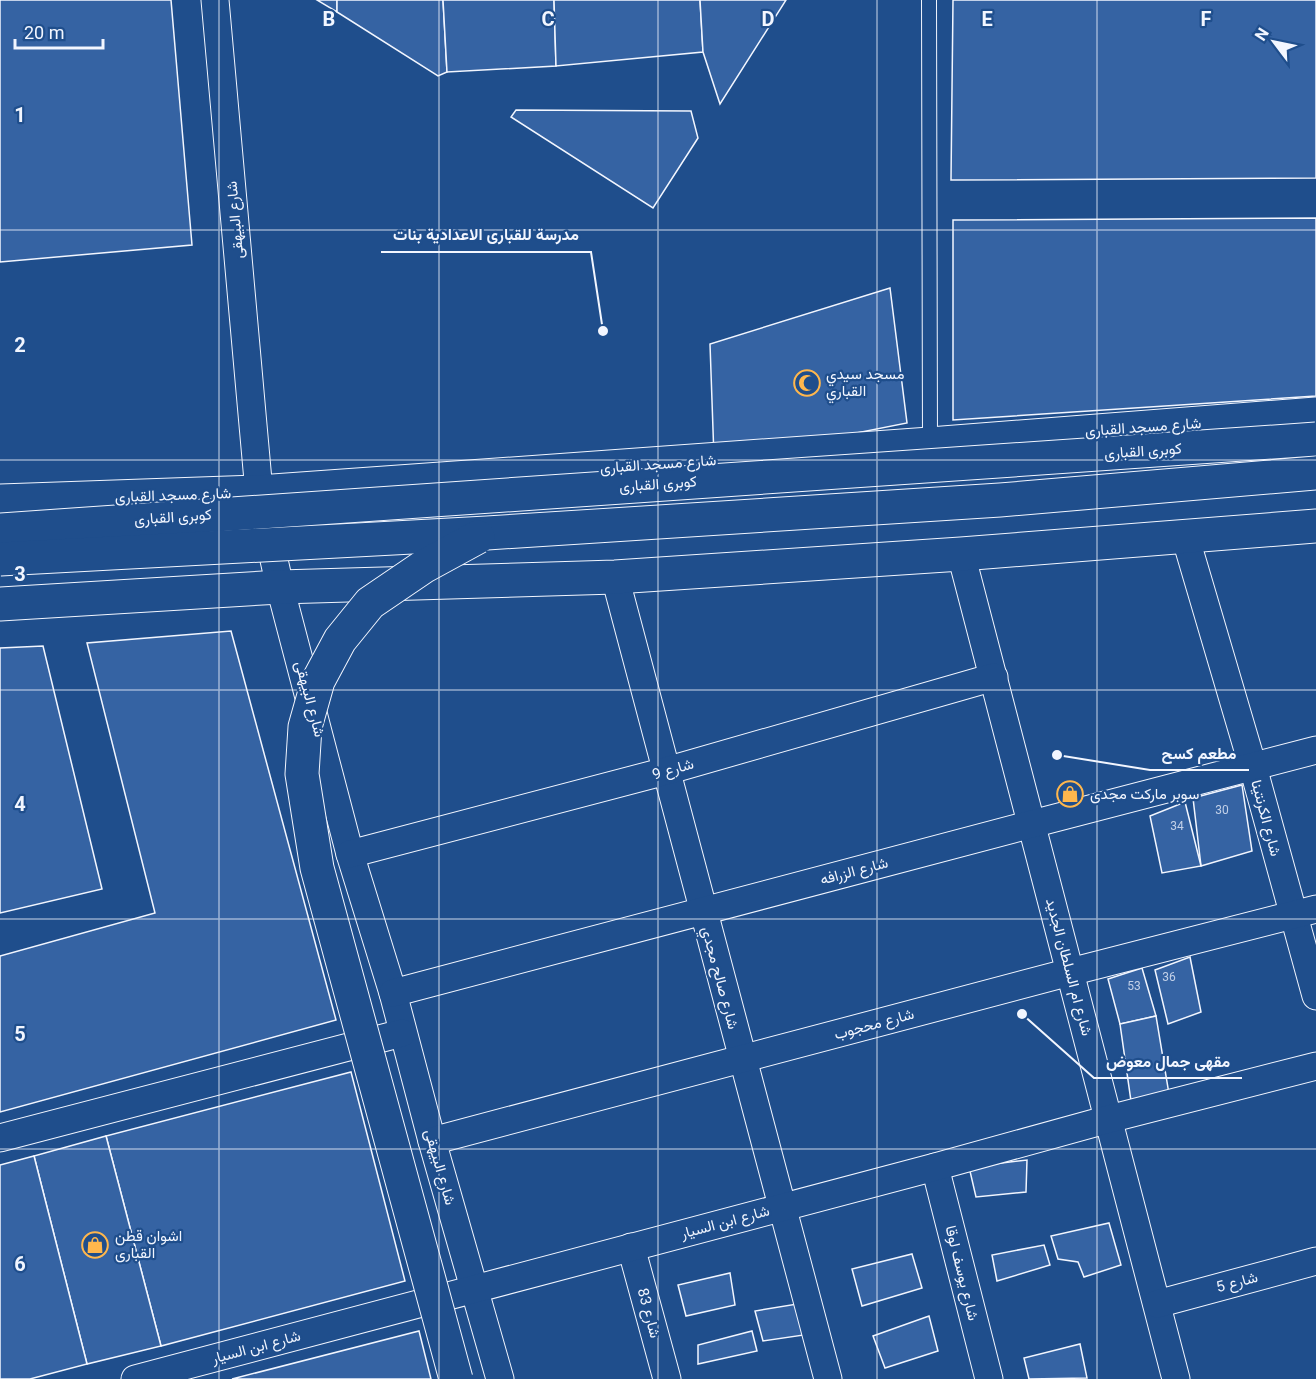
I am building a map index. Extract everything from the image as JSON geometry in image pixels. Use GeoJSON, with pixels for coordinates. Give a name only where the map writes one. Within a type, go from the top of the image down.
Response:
{"type":"FeatureCollection","features":[{"type":"Feature","properties":{"kind":"main road","name":"شارع مسجد القبارى"},"geometry":{"type":"LineString","coordinates":[[0,501],[259,492],[1316,414]]}},
{"type":"Feature","properties":{"kind":"main road","name":"كوبرى القبارى"},"geometry":{"type":"LineString","coordinates":[[0,530],[1316,439]]}},
{"type":"Feature","properties":{"kind":"main road","name":"كوبرى القبارى"},"geometry":{"type":"LineString","coordinates":[[0,559],[487,533],[988,500],[1316,473]]}},
{"type":"Feature","properties":{"kind":"main road"},"geometry":{"type":"LineString","coordinates":[[0,604],[280,586],[615,577],[962,554],[1316,526]]}},
{"type":"Feature","properties":{"kind":"main road"},"geometry":{"type":"LineString","coordinates":[[456,1379],[317,868],[302,774],[305,727],[318,681],[340,640],[370,603],[423,567],[487,533]]}},
{"type":"Feature","properties":{"kind":"street","name":"شارع البيهقى"},"geometry":{"type":"LineString","coordinates":[[215,0],[259,492],[280,586],[350,854],[393,993],[402,1033],[500,1379]]}},
{"type":"Feature","properties":{"kind":"street","name":"شارع الكرنتينا"},"geometry":{"type":"LineString","coordinates":[[1185,536],[1253,767],[1304,912],[1316,996]]}},
{"type":"Feature","properties":{"kind":"street","name":"شارع ام السلطان الجديد"},"geometry":{"type":"LineString","coordinates":[[962,554],[1176,1379]]}},
{"type":"Feature","properties":{"kind":"street","name":"شارع صالح مجدي"},"geometry":{"type":"LineString","coordinates":[[615,577],[828,1379]]}},
{"type":"Feature","properties":{"kind":"street","name":"شارع 9"},"geometry":{"type":"LineString","coordinates":[[350,854],[666,771],[994,677]]}},
{"type":"Feature","properties":{"kind":"street","name":"شارع الزرافه"},"geometry":{"type":"LineString","coordinates":[[393,993],[1316,750]]}},
{"type":"Feature","properties":{"kind":"street","name":"شارع محجوب"},"geometry":{"type":"LineString","coordinates":[[432,1141],[1304,912]]}},
{"type":"Feature","properties":{"kind":"street"},"geometry":{"type":"LineString","coordinates":[[0,1138],[402,1033]]}},
{"type":"Feature","properties":{"kind":"street","name":"شارع ابن السيار"},"geometry":{"type":"LineString","coordinates":[[135,1379],[1108,1119],[1316,1066]]}},
{"type":"Feature","properties":{"kind":"street","name":"شارع يوسف لوقا"},"geometry":{"type":"LineString","coordinates":[[935,1167],[989,1379]]}},
{"type":"Feature","properties":{"kind":"street","name":"شارع 83"},"geometry":{"type":"LineString","coordinates":[[631,1247],[667,1379]]}},
{"type":"Feature","properties":{"kind":"street","name":"شارع 5"},"geometry":{"type":"LineString","coordinates":[[1157,1304],[1316,1261]]}},
{"type":"Feature","properties":{"kind":"lane"},"geometry":{"type":"LineString","coordinates":[[928,0],[930,444]]}},
{"type":"Feature","properties":{"kind":"building"},"geometry":{"type":"Polygon","coordinates":[[[0,0],[171,0],[192,245],[0,262],[0,0]]]}},
{"type":"Feature","properties":{"kind":"building"},"geometry":{"type":"Polygon","coordinates":[[[317,0],[337,0],[337,12],[317,0]]]}},
{"type":"Feature","properties":{"kind":"building"},"geometry":{"type":"Polygon","coordinates":[[[337,0],[443,0],[447,72],[438,76],[337,12],[337,0]]]}},
{"type":"Feature","properties":{"kind":"building"},"geometry":{"type":"Polygon","coordinates":[[[443,0],[554,0],[556,66],[447,72],[443,0]]]}},
{"type":"Feature","properties":{"kind":"building"},"geometry":{"type":"Polygon","coordinates":[[[554,0],[700,0],[703,52],[556,66],[554,0]]]}},
{"type":"Feature","properties":{"kind":"building"},"geometry":{"type":"Polygon","coordinates":[[[700,0],[786,0],[720,104],[703,52],[700,0]]]}},
{"type":"Feature","properties":{"kind":"building"},"geometry":{"type":"Polygon","coordinates":[[[953,0],[1316,0],[1316,178],[951,180],[953,0]]]}},
{"type":"Feature","properties":{"kind":"building"},"geometry":{"type":"Polygon","coordinates":[[[516,110],[691,111],[698,138],[653,208],[511,117],[516,110]]]}},
{"type":"Feature","properties":{"kind":"building"},"geometry":{"type":"Polygon","coordinates":[[[1316,218],[1316,396],[953,420],[953,220],[1316,218]]]}},
{"type":"Feature","properties":{"kind":"building","name":"مسجد سيدي القباري"},"geometry":{"type":"Polygon","coordinates":[[[890,288],[907,423],[771,450],[714,458],[710,344],[890,288]]]}},
{"type":"Feature","properties":{"kind":"building"},"geometry":{"type":"Polygon","coordinates":[[[231,631],[336,1020],[0,1112],[0,956],[155,913],[87,643],[231,631]]]}},
{"type":"Feature","properties":{"kind":"building"},"geometry":{"type":"Polygon","coordinates":[[[43,646],[102,889],[0,913],[0,648],[43,646]]]}},
{"type":"Feature","properties":{"kind":"building"},"geometry":{"type":"Polygon","coordinates":[[[1242,785],[1252,851],[1201,866],[1193,798],[1242,785]]]}},
{"type":"Feature","properties":{"kind":"building"},"geometry":{"type":"Polygon","coordinates":[[[1185,802],[1201,866],[1162,873],[1150,816],[1185,802]]]}},
{"type":"Feature","properties":{"kind":"building"},"geometry":{"type":"Polygon","coordinates":[[[1190,957],[1201,1012],[1168,1024],[1155,970],[1190,957]]]}},
{"type":"Feature","properties":{"kind":"building"},"geometry":{"type":"Polygon","coordinates":[[[1142,968],[1156,1016],[1120,1024],[1108,979],[1142,968]]]}},
{"type":"Feature","properties":{"kind":"building"},"geometry":{"type":"Polygon","coordinates":[[[1156,1016],[1169,1094],[1131,1101],[1120,1024],[1156,1016]]]}},
{"type":"Feature","properties":{"kind":"building"},"geometry":{"type":"Polygon","coordinates":[[[351,1072],[405,1281],[161,1346],[106,1136],[351,1072]]]}},
{"type":"Feature","properties":{"kind":"building"},"geometry":{"type":"Polygon","coordinates":[[[106,1136],[161,1346],[87,1364],[34,1156],[106,1136]]]}},
{"type":"Feature","properties":{"kind":"building"},"geometry":{"type":"Polygon","coordinates":[[[34,1156],[87,1364],[30,1379],[0,1379],[0,1165],[34,1156]]]}},
{"type":"Feature","properties":{"kind":"building"},"geometry":{"type":"Polygon","coordinates":[[[1027,1160],[1026,1192],[976,1197],[969,1167],[1027,1160]]]}},
{"type":"Feature","properties":{"kind":"building"},"geometry":{"type":"Polygon","coordinates":[[[1109,1223],[1121,1265],[1084,1277],[1078,1262],[1058,1259],[1051,1236],[1109,1223]]]}},
{"type":"Feature","properties":{"kind":"building"},"geometry":{"type":"Polygon","coordinates":[[[1044,1245],[1050,1265],[997,1281],[992,1255],[1044,1245]]]}},
{"type":"Feature","properties":{"kind":"building"},"geometry":{"type":"Polygon","coordinates":[[[912,1254],[922,1288],[862,1306],[852,1269],[912,1254]]]}},
{"type":"Feature","properties":{"kind":"building"},"geometry":{"type":"Polygon","coordinates":[[[730,1273],[735,1305],[686,1316],[678,1285],[730,1273]]]}},
{"type":"Feature","properties":{"kind":"building"},"geometry":{"type":"Polygon","coordinates":[[[797,1304],[804,1335],[763,1341],[755,1311],[797,1304]]]}},
{"type":"Feature","properties":{"kind":"building"},"geometry":{"type":"Polygon","coordinates":[[[929,1316],[938,1351],[885,1368],[873,1336],[929,1316]]]}},
{"type":"Feature","properties":{"kind":"building"},"geometry":{"type":"Polygon","coordinates":[[[419,1331],[431,1379],[232,1379],[419,1331]]]}},
{"type":"Feature","properties":{"kind":"building"},"geometry":{"type":"Polygon","coordinates":[[[752,1331],[757,1351],[698,1364],[698,1345],[752,1331]]]}},
{"type":"Feature","properties":{"kind":"building"},"geometry":{"type":"Polygon","coordinates":[[[1080,1344],[1087,1378],[1029,1379],[1024,1358],[1080,1344]]]}},
{"type":"Feature","properties":{"kind":"place","name":"مدرسة للقبارى الاعدادية بنات"},"geometry":{"type":"Point","coordinates":[603,331]}},
{"type":"Feature","properties":{"kind":"place","name":"مسجد سيدي القباري"},"geometry":{"type":"Point","coordinates":[807,383]}},
{"type":"Feature","properties":{"kind":"place","name":"مطعم كسح"},"geometry":{"type":"Point","coordinates":[1057,755]}},
{"type":"Feature","properties":{"kind":"place","name":"سوبر ماركت مجدى"},"geometry":{"type":"Point","coordinates":[1070,794]}},
{"type":"Feature","properties":{"kind":"place","name":"مقهى جمال معوض"},"geometry":{"type":"Point","coordinates":[1022,1014]}},
{"type":"Feature","properties":{"kind":"place","name":"اشوان قطن القبارى"},"geometry":{"type":"Point","coordinates":[95,1245]}}]}
